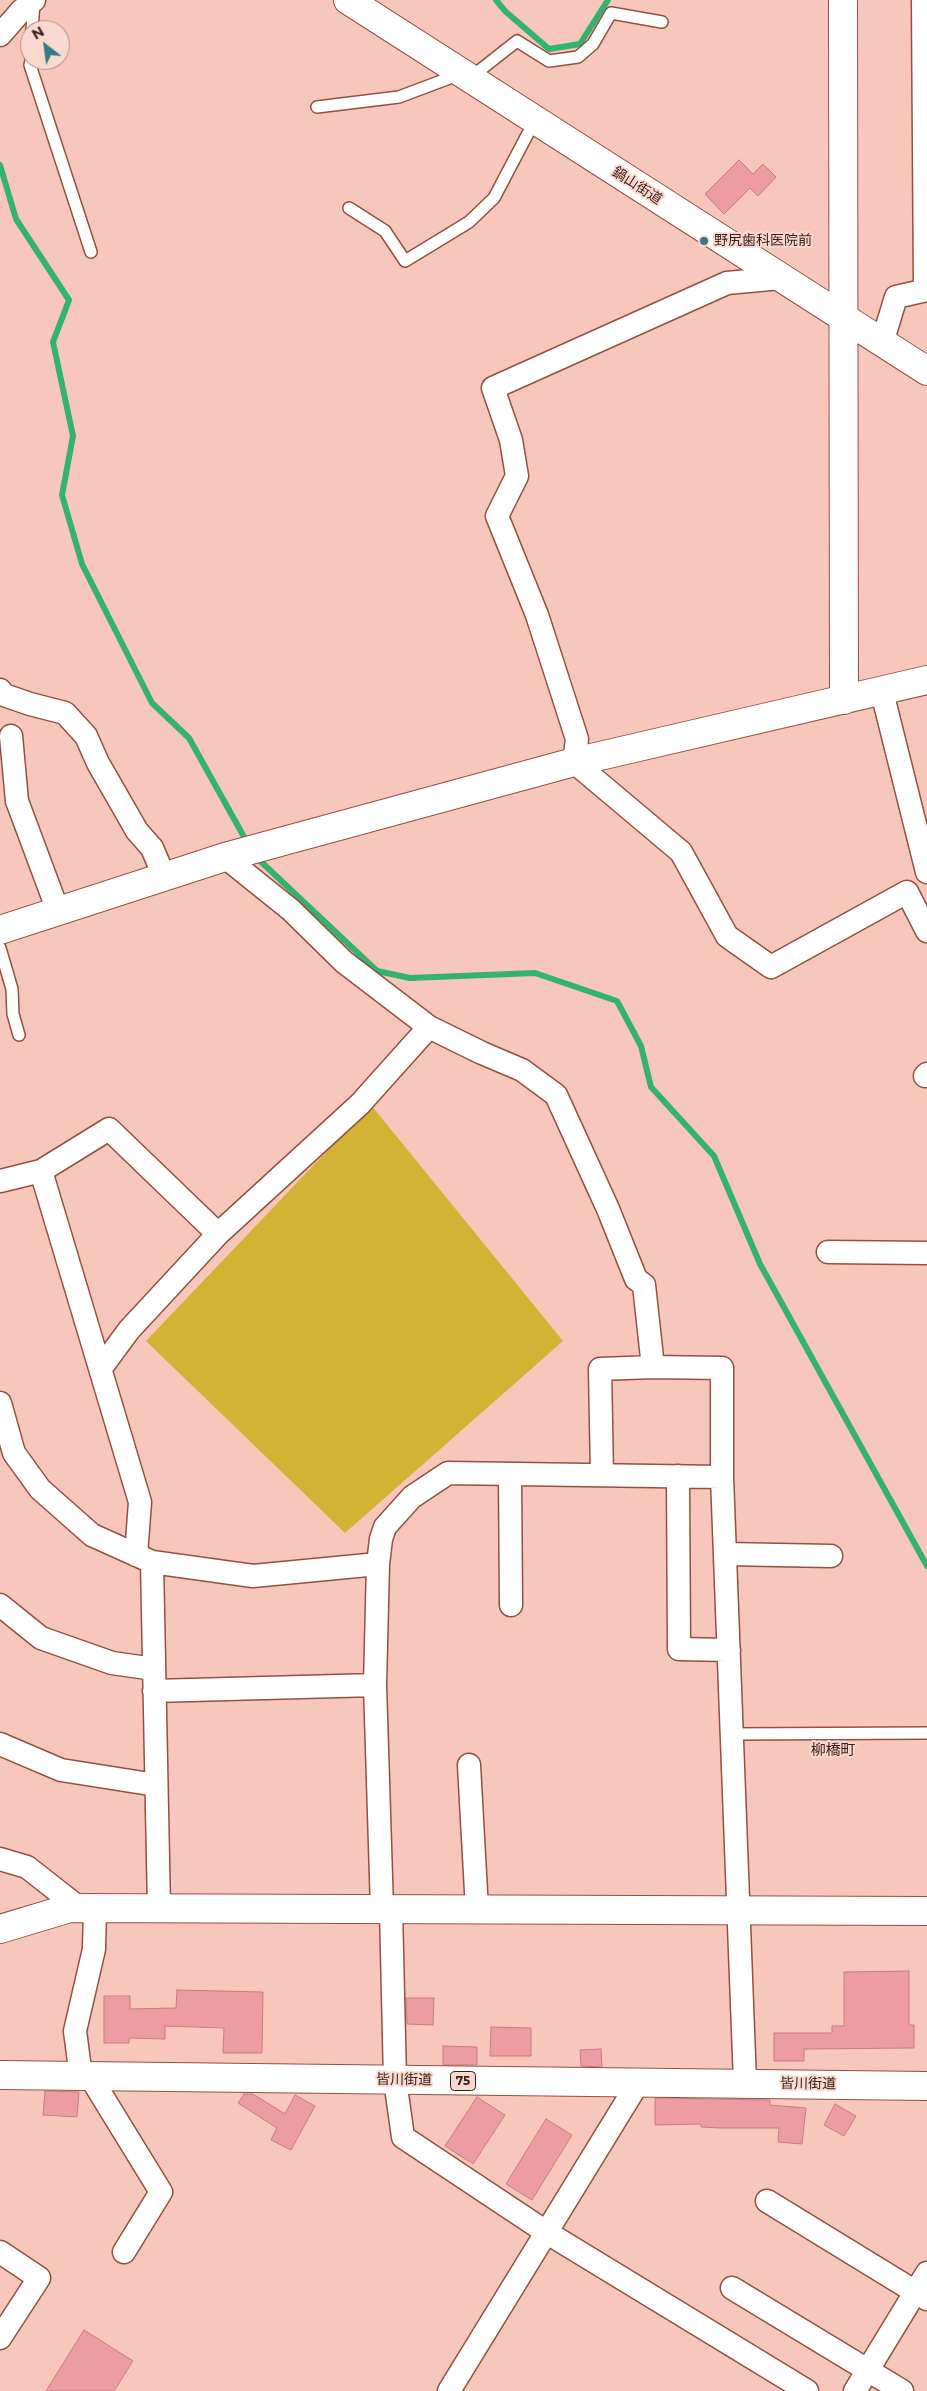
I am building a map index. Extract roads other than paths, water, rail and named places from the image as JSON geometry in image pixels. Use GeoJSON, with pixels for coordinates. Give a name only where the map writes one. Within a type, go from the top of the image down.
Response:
{"type":"FeatureCollection","features":[{"type":"Feature","properties":{"kind":"street"},"geometry":{"type":"LineString","coordinates":[[0,35],[34,0]]}},
{"type":"Feature","properties":{"kind":"street","name":"鍋山街道"},"geometry":{"type":"LineString","coordinates":[[348,0],[927,372]]}},
{"type":"Feature","properties":{"kind":"street"},"geometry":{"type":"LineString","coordinates":[[843,0],[844,700]]}},
{"type":"Feature","properties":{"kind":"street"},"geometry":{"type":"LineString","coordinates":[[882,343],[896,297],[926,290],[923,0]]}},
{"type":"Feature","properties":{"kind":"street"},"geometry":{"type":"LineString","coordinates":[[574,762],[577,739],[537,615],[497,516],[517,476],[511,440],[493,388],[726,283],[781,278]]}},
{"type":"Feature","properties":{"kind":"street"},"geometry":{"type":"LineString","coordinates":[[0,930],[225,856],[574,762],[882,692],[927,680]]}},
{"type":"Feature","properties":{"kind":"street"},"geometry":{"type":"LineString","coordinates":[[0,690],[4,695],[65,713],[81,730],[137,830],[152,848],[164,876]]}},
{"type":"Feature","properties":{"kind":"street"},"geometry":{"type":"LineString","coordinates":[[882,692],[927,872]]}},
{"type":"Feature","properties":{"kind":"street"},"geometry":{"type":"LineString","coordinates":[[11,736],[16,801],[58,911]]}},
{"type":"Feature","properties":{"kind":"street"},"geometry":{"type":"LineString","coordinates":[[574,762],[681,852],[727,936],[771,967],[907,892],[927,877]]}},
{"type":"Feature","properties":{"kind":"street"},"geometry":{"type":"LineString","coordinates":[[225,856],[291,910],[344,962],[429,1026],[482,1053],[522,1070],[556,1095],[608,1209],[636,1279],[644,1286],[653,1367]]}},
{"type":"Feature","properties":{"kind":"street"},"geometry":{"type":"LineString","coordinates":[[907,892],[927,931]]}},
{"type":"Feature","properties":{"kind":"street"},"geometry":{"type":"LineString","coordinates":[[101,1368],[129,1330],[218,1234],[360,1104],[429,1026]]}},
{"type":"Feature","properties":{"kind":"street"},"geometry":{"type":"LineString","coordinates":[[0,1181],[42,1171],[109,1129],[218,1234]]}},
{"type":"Feature","properties":{"kind":"street"},"geometry":{"type":"LineString","coordinates":[[42,1171],[140,1502],[154,1680],[159,1908]]}},
{"type":"Feature","properties":{"kind":"street"},"geometry":{"type":"LineString","coordinates":[[828,1252],[927,1253]]}},
{"type":"Feature","properties":{"kind":"street"},"geometry":{"type":"LineString","coordinates":[[602,1475],[600,1369],[653,1367],[722,1368],[722,1477],[745,2083]]}},
{"type":"Feature","properties":{"kind":"street"},"geometry":{"type":"LineString","coordinates":[[0,1403],[7,1456],[40,1489],[92,1535],[144,1558],[253,1576],[378,1564]]}},
{"type":"Feature","properties":{"kind":"street"},"geometry":{"type":"LineString","coordinates":[[722,1477],[448,1473],[412,1497],[385,1527],[381,1539],[378,1564],[376,1684],[395,2080],[403,2137],[546,2232],[807,2391]]}},
{"type":"Feature","properties":{"kind":"street"},"geometry":{"type":"LineString","coordinates":[[510,1474],[511,1605]]}},
{"type":"Feature","properties":{"kind":"street"},"geometry":{"type":"LineString","coordinates":[[678,1476],[679,1649],[729,1650]]}},
{"type":"Feature","properties":{"kind":"street"},"geometry":{"type":"LineString","coordinates":[[725,1554],[831,1556]]}},
{"type":"Feature","properties":{"kind":"street"},"geometry":{"type":"LineString","coordinates":[[0,1605],[40,1638],[154,1680],[376,1684]]}},
{"type":"Feature","properties":{"kind":"street"},"geometry":{"type":"LineString","coordinates":[[0,1744],[61,1770],[156,1785]]}},
{"type":"Feature","properties":{"kind":"street"},"geometry":{"type":"LineString","coordinates":[[469,1765],[476,1910]]}},
{"type":"Feature","properties":{"kind":"street"},"geometry":{"type":"LineString","coordinates":[[0,1859],[26,1867],[87,1908],[94,1949],[75,2031],[86,2078],[161,2192],[124,2252]]}},
{"type":"Feature","properties":{"kind":"street"},"geometry":{"type":"LineString","coordinates":[[0,1929],[70,1908],[927,1911]]}},
{"type":"Feature","properties":{"kind":"street","name":"皆川街道"},"geometry":{"type":"LineString","coordinates":[[0,2075],[86,2078],[927,2086]]}},
{"type":"Feature","properties":{"kind":"street"},"geometry":{"type":"LineString","coordinates":[[449,2391],[638,2084]]}},
{"type":"Feature","properties":{"kind":"street"},"geometry":{"type":"LineString","coordinates":[[767,2201],[923,2287],[855,2391]]}},
{"type":"Feature","properties":{"kind":"street"},"geometry":{"type":"LineString","coordinates":[[0,2252],[39,2278],[0,2338]]}},
{"type":"Feature","properties":{"kind":"street"},"geometry":{"type":"LineString","coordinates":[[732,2288],[902,2391]]}},
{"type":"Feature","properties":{"kind":"lane"},"geometry":{"type":"LineString","coordinates":[[33,20],[34,0]]}},
{"type":"Feature","properties":{"kind":"lane"},"geometry":{"type":"LineString","coordinates":[[317,107],[398,97],[466,76],[517,41],[549,61],[578,57],[593,44],[612,13],[662,22]]}},
{"type":"Feature","properties":{"kind":"lane"},"geometry":{"type":"LineString","coordinates":[[32,70],[91,252]]}},
{"type":"Feature","properties":{"kind":"lane"},"geometry":{"type":"LineString","coordinates":[[349,208],[385,231],[405,262],[469,222],[494,198],[535,120]]}},
{"type":"Feature","properties":{"kind":"lane"},"geometry":{"type":"LineString","coordinates":[[0,948],[12,989],[13,1014],[19,1035]]}},
{"type":"Feature","properties":{"kind":"lane"},"geometry":{"type":"LineString","coordinates":[[733,1734],[927,1733]]}},
{"type":"Feature","properties":{"kind":"waterway"},"geometry":{"type":"LineString","coordinates":[[496,0],[505,11],[549,49],[580,44],[608,0]]}},
{"type":"Feature","properties":{"kind":"waterway"},"geometry":{"type":"LineString","coordinates":[[0,165],[16,219],[69,300],[53,342],[73,436],[62,495],[82,564],[152,703],[189,738],[248,844]]}},
{"type":"Feature","properties":{"kind":"waterway"},"geometry":{"type":"LineString","coordinates":[[256,857],[377,971],[410,978],[535,973],[617,1001],[641,1046],[651,1087],[714,1156],[760,1264],[927,1566]]}},
{"type":"Feature","properties":{"kind":"place","name":"野尻歯科医院前"},"geometry":{"type":"Point","coordinates":[704,241]}},
{"type":"Feature","properties":{"kind":"district","name":"柳橋町"},"geometry":{"type":"Point","coordinates":[833,1751]}}]}
